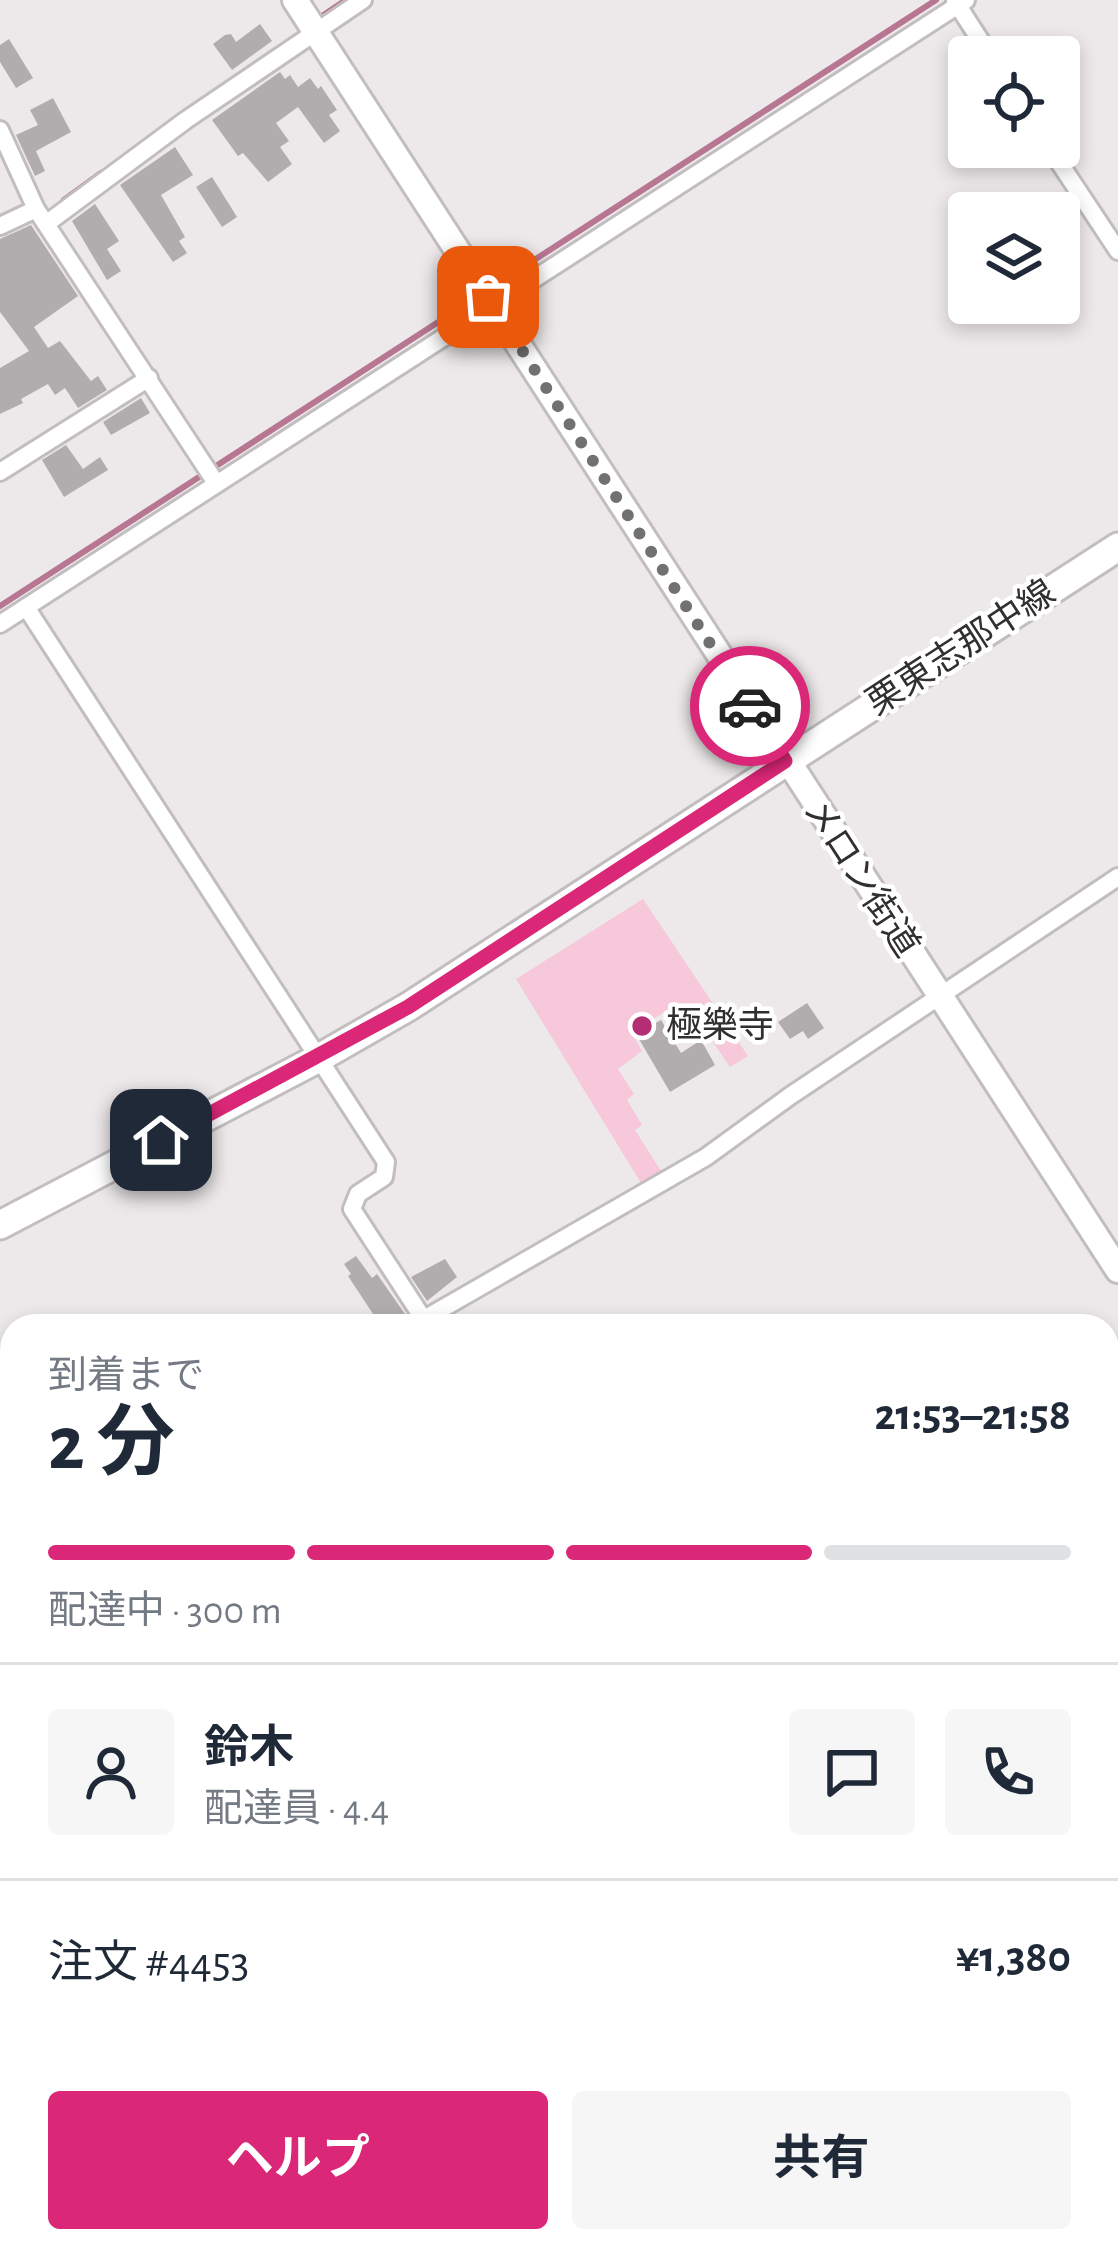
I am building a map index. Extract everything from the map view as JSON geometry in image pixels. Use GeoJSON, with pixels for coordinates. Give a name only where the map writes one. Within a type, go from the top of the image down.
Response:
{"type":"FeatureCollection","features":[{"type":"Feature","properties":{"kind":"main road","name":"栗東志那中線"},"geometry":{"type":"LineString","coordinates":[[0,1225],[408,1007],[1118,547]]}},
{"type":"Feature","properties":{"kind":"street","name":"メロン街道"},"geometry":{"type":"LineString","coordinates":[[295,0],[1118,1270]]}},
{"type":"Feature","properties":{"kind":"street"},"geometry":{"type":"LineString","coordinates":[[0,226],[41,217],[363,0]]}},
{"type":"Feature","properties":{"kind":"street"},"geometry":{"type":"LineString","coordinates":[[0,624],[209,473],[960,2],[979,36]]}},
{"type":"Feature","properties":{"kind":"street"},"geometry":{"type":"LineString","coordinates":[[0,130],[41,217],[209,473]]}},
{"type":"Feature","properties":{"kind":"street"},"geometry":{"type":"LineString","coordinates":[[1063,168],[1118,250]]}},
{"type":"Feature","properties":{"kind":"street"},"geometry":{"type":"LineString","coordinates":[[0,472],[149,378]]}},
{"type":"Feature","properties":{"kind":"street"},"geometry":{"type":"LineString","coordinates":[[26,607],[386,1162],[383,1177],[358,1194],[352,1209],[415,1314]]}},
{"type":"Feature","properties":{"kind":"street"},"geometry":{"type":"LineString","coordinates":[[438,1314],[706,1157],[1118,877]]}},
{"type":"Feature","properties":{"kind":"shaded area"},"geometry":{"type":"Polygon","coordinates":[[[643,899],[748,1056],[730,1067],[696,1017],[678,1029],[666,1011],[632,1033],[642,1051],[618,1069],[634,1094],[627,1100],[642,1125],[635,1130],[661,1171],[641,1183],[516,979],[643,899]]]}},
{"type":"Feature","properties":{"kind":"building"},"geometry":{"type":"Polygon","coordinates":[[[260,24],[272,41],[232,70],[213,44],[231,34],[236,42],[260,24]]]}},
{"type":"Feature","properties":{"kind":"building"},"geometry":{"type":"Polygon","coordinates":[[[9,39],[33,78],[16,88],[0,62],[0,45],[9,39]]]}},
{"type":"Feature","properties":{"kind":"building"},"geometry":{"type":"Polygon","coordinates":[[[280,72],[285,79],[290,75],[298,87],[310,78],[318,89],[321,86],[337,110],[329,115],[340,131],[324,143],[298,107],[276,123],[289,141],[280,147],[292,164],[268,182],[243,153],[238,156],[212,120],[280,72]]]}},
{"type":"Feature","properties":{"kind":"building"},"geometry":{"type":"Polygon","coordinates":[[[53,98],[71,132],[36,151],[45,171],[35,176],[16,135],[38,125],[30,110],[53,98]]]}},
{"type":"Feature","properties":{"kind":"building"},"geometry":{"type":"Polygon","coordinates":[[[175,147],[193,175],[161,195],[185,237],[179,241],[187,253],[173,262],[120,185],[175,147]]]}},
{"type":"Feature","properties":{"kind":"building"},"geometry":{"type":"Polygon","coordinates":[[[212,177],[237,217],[222,227],[196,187],[212,177]]]}},
{"type":"Feature","properties":{"kind":"building"},"geometry":{"type":"Polygon","coordinates":[[[95,204],[119,241],[107,249],[121,271],[107,280],[72,221],[95,204]]]}},
{"type":"Feature","properties":{"kind":"building"},"geometry":{"type":"Polygon","coordinates":[[[31,225],[78,296],[34,327],[48,348],[60,341],[91,381],[98,376],[107,390],[78,408],[65,388],[55,395],[48,384],[0,414],[0,368],[29,351],[0,312],[0,239],[31,225]]]}},
{"type":"Feature","properties":{"kind":"building"},"geometry":{"type":"Polygon","coordinates":[[[141,398],[150,413],[111,435],[103,422],[141,398]]]}},
{"type":"Feature","properties":{"kind":"building"},"geometry":{"type":"Polygon","coordinates":[[[66,445],[83,469],[100,457],[108,470],[64,497],[42,460],[66,445]]]}},
{"type":"Feature","properties":{"kind":"building"},"geometry":{"type":"Polygon","coordinates":[[[807,1003],[824,1028],[808,1039],[803,1031],[790,1039],[778,1022],[807,1003]]]}},
{"type":"Feature","properties":{"kind":"building"},"geometry":{"type":"Polygon","coordinates":[[[661,1020],[681,1053],[701,1040],[715,1065],[670,1092],[636,1034],[661,1020]]]}},
{"type":"Feature","properties":{"kind":"building"},"geometry":{"type":"Polygon","coordinates":[[[356,1256],[372,1278],[377,1274],[405,1314],[373,1314],[344,1264],[356,1256]]]}},
{"type":"Feature","properties":{"kind":"building"},"geometry":{"type":"Polygon","coordinates":[[[445,1259],[457,1277],[427,1301],[411,1277],[445,1259]]]}},
{"type":"Feature","properties":{"kind":"waterway"},"geometry":{"type":"LineString","coordinates":[[322,16],[346,0]]}},
{"type":"Feature","properties":{"kind":"waterway"},"geometry":{"type":"LineString","coordinates":[[491,288],[936,0]]}},
{"type":"Feature","properties":{"kind":"waterway"},"geometry":{"type":"LineString","coordinates":[[64,200],[101,173]]}},
{"type":"Feature","properties":{"kind":"waterway"},"geometry":{"type":"LineString","coordinates":[[0,606],[480,295]]}},
{"type":"Feature","properties":{"kind":"way so far"},"geometry":{"type":"LineString","coordinates":[[488,297],[750,706]]}},
{"type":"Feature","properties":{"kind":"place","name":"極樂寺"},"geometry":{"type":"Point","coordinates":[642,1026]}},
{"type":"Feature","properties":{"kind":"route"},"geometry":{"type":"LineString","coordinates":[[161,1140],[408,1007],[785,761],[750,706]]}}]}
